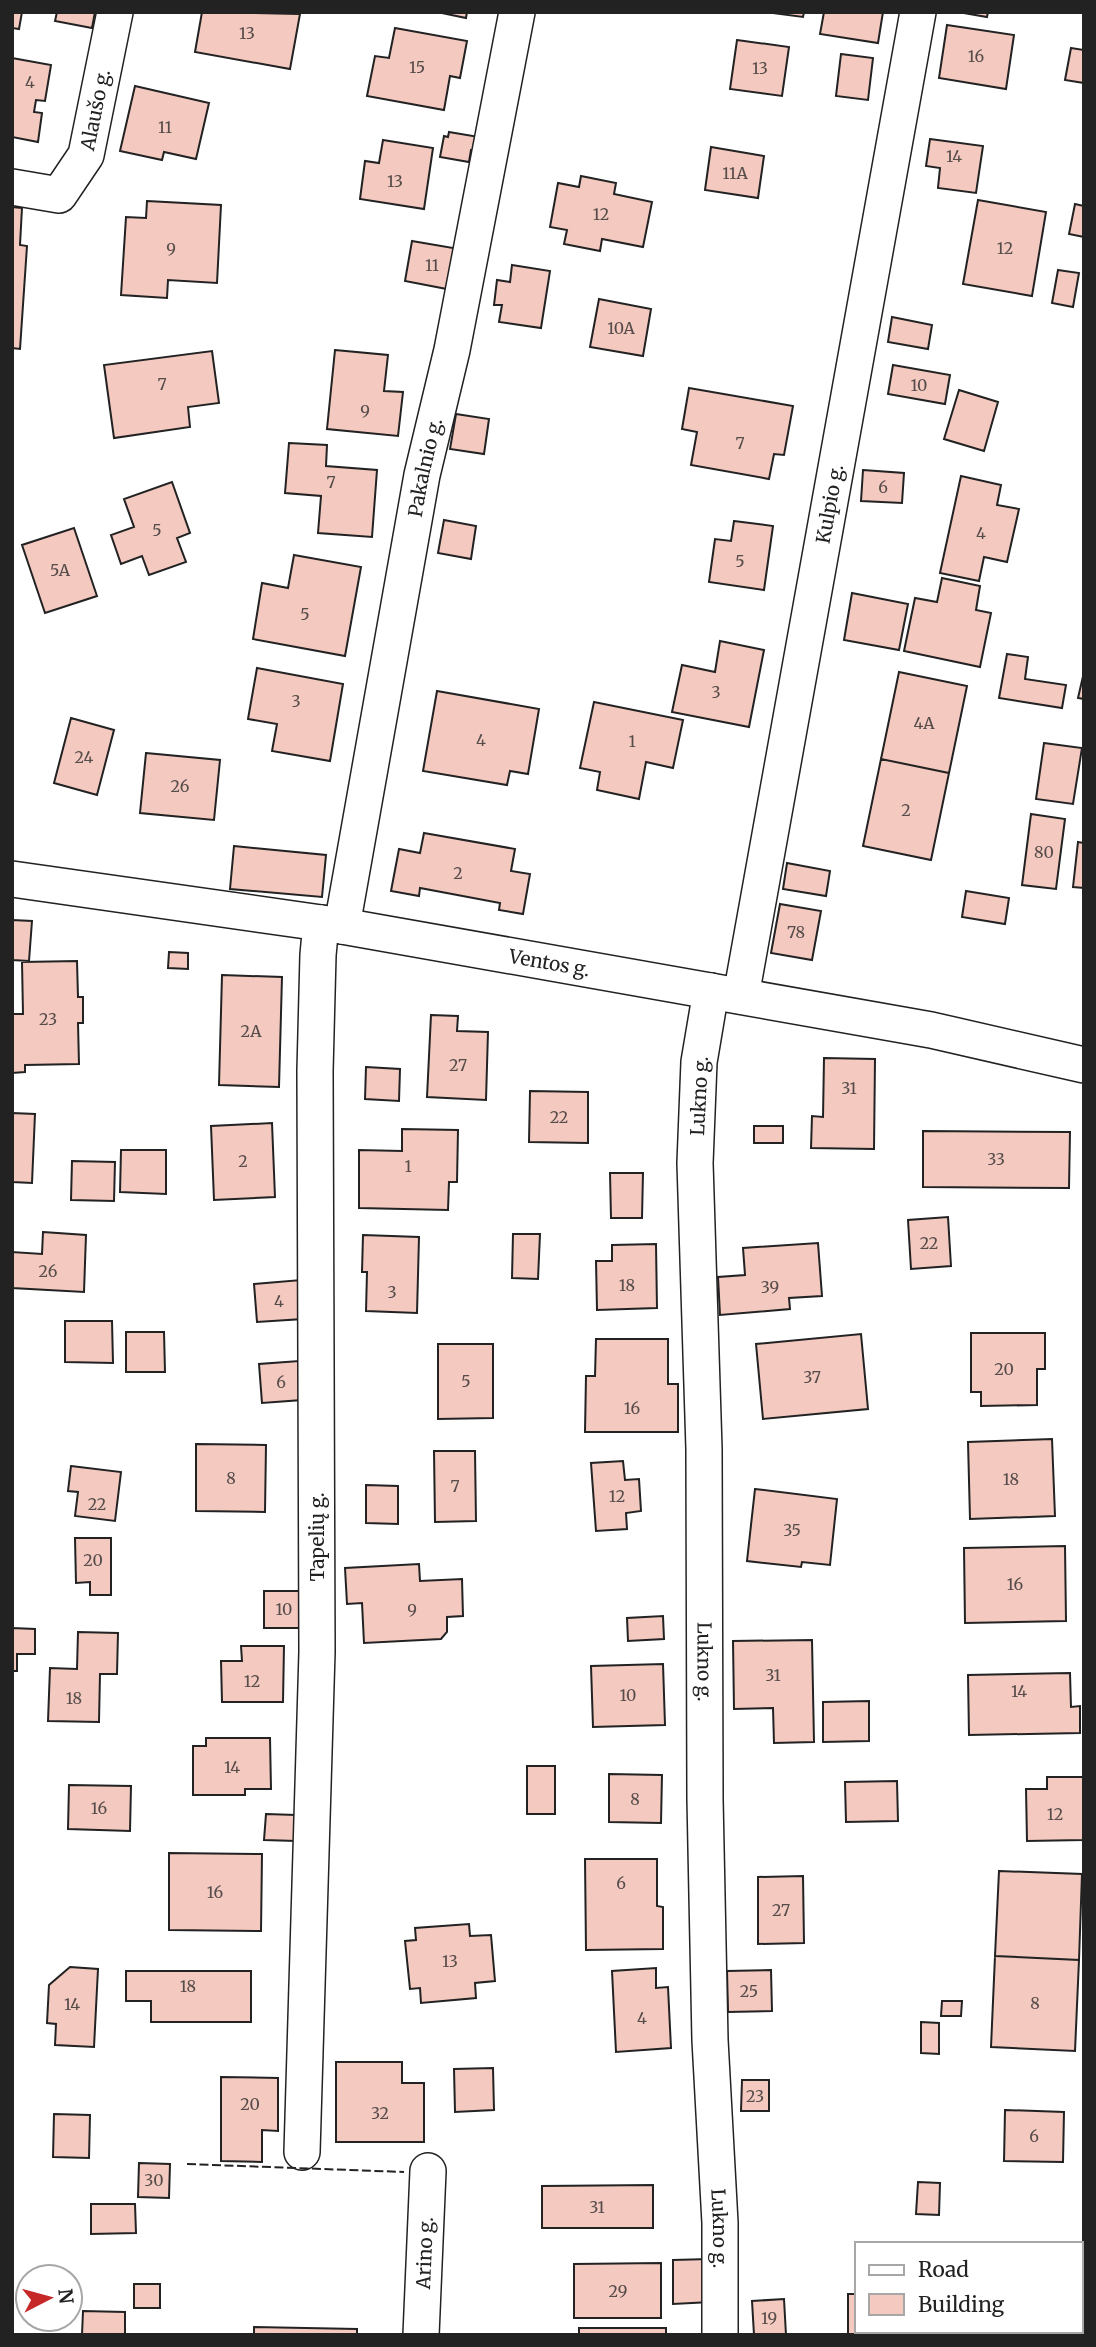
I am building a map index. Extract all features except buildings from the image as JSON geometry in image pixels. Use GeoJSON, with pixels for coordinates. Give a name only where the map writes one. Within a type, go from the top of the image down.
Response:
{"type":"FeatureCollection","features":[{"type":"Feature","properties":{"kind":"street","name":"Alaušo g."},"geometry":{"type":"LineString","coordinates":[[12,187],[60,195],[86,155],[115,12]]}},
{"type":"Feature","properties":{"kind":"street","name":"Pakalnio g."},"geometry":{"type":"LineString","coordinates":[[332,924],[422,475],[452,350],[517,12]]}},
{"type":"Feature","properties":{"kind":"street","name":"Kulpio g."},"geometry":{"type":"LineString","coordinates":[[726,993],[918,12]]}},
{"type":"Feature","properties":{"kind":"street","name":"Ventos g."},"geometry":{"type":"LineString","coordinates":[[12,879],[332,924],[931,1030],[1084,1065]]}},
{"type":"Feature","properties":{"kind":"street","name":"Tapelių g."},"geometry":{"type":"LineString","coordinates":[[302,2152],[317,1652],[315,1071],[318,955],[332,924]]}},
{"type":"Feature","properties":{"kind":"street","name":"Lukno g."},"geometry":{"type":"LineString","coordinates":[[720,2335],[720,2223],[710,2026],[705,1785],[704,1449],[695,1163],[699,1062],[726,993]]}},
{"type":"Feature","properties":{"kind":"street","name":"Arino g."},"geometry":{"type":"LineString","coordinates":[[421,2335],[428,2171]]}},
{"type":"Feature","properties":{"kind":"fence"},"geometry":{"type":"LineString","coordinates":[[187,2164],[404,2172]]}}]}
